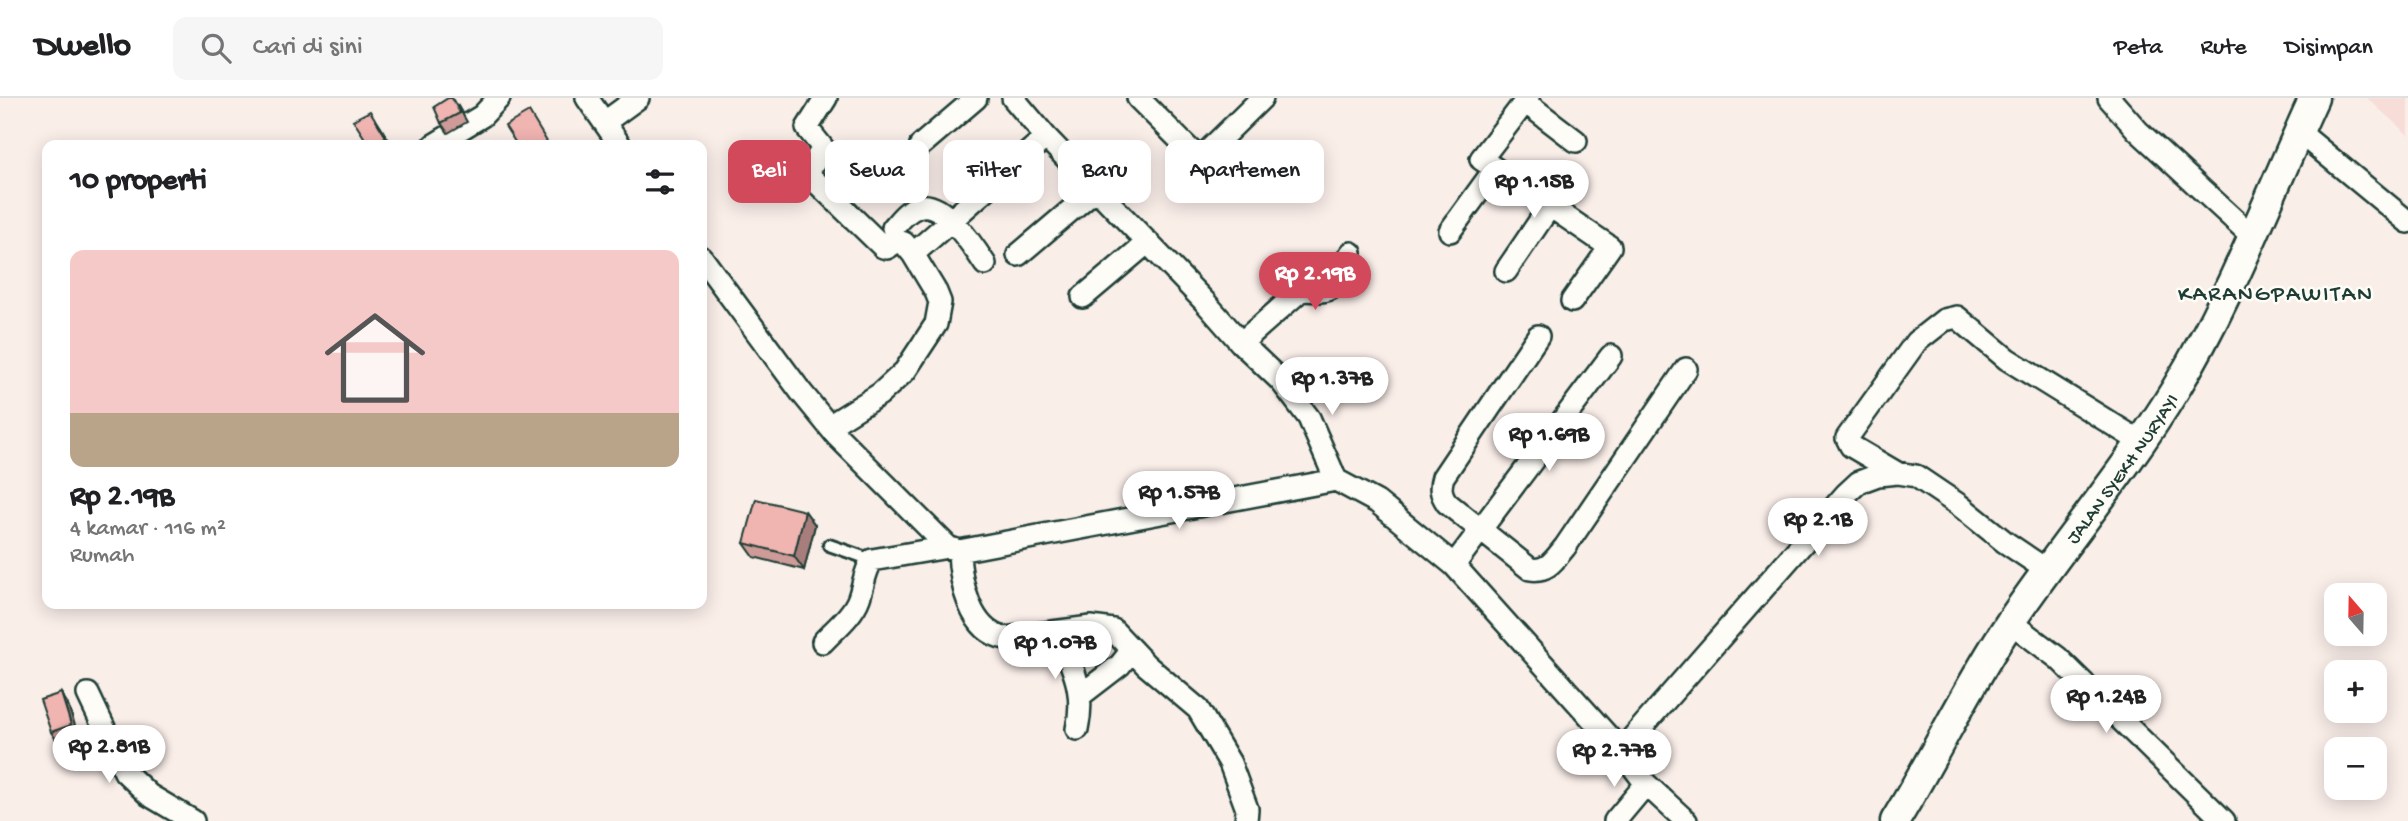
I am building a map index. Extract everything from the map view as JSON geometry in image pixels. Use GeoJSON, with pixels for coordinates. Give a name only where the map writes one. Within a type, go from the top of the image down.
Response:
{"type":"FeatureCollection","features":[{"type":"Feature","properties":{"kind":"main road","name":"JALAN SYEKH NURYAYI"},"geometry":{"type":"LineString","coordinates":[[1895,821],[1971,684],[2010,622],[2141,442],[2176,389],[2252,236],[2314,98]]}},
{"type":"Feature","properties":{"kind":"street"},"geometry":{"type":"LineString","coordinates":[[441,140],[487,112],[499,98]]}},
{"type":"Feature","properties":{"kind":"street"},"geometry":{"type":"LineString","coordinates":[[587,98],[617,140]]}},
{"type":"Feature","properties":{"kind":"street"},"geometry":{"type":"LineString","coordinates":[[605,122],[638,98]]}},
{"type":"Feature","properties":{"kind":"street"},"geometry":{"type":"LineString","coordinates":[[826,98],[807,128],[823,148],[810,169],[811,177],[883,247],[887,248],[900,241],[913,254],[940,302],[936,324],[905,371],[880,394],[829,426]]}},
{"type":"Feature","properties":{"kind":"street"},"geometry":{"type":"LineString","coordinates":[[926,140],[976,98]]}},
{"type":"Feature","properties":{"kind":"street"},"geometry":{"type":"LineString","coordinates":[[1013,98],[1058,149]]}},
{"type":"Feature","properties":{"kind":"street"},"geometry":{"type":"LineString","coordinates":[[1138,98],[1181,140]]}},
{"type":"Feature","properties":{"kind":"street"},"geometry":{"type":"LineString","coordinates":[[2109,98],[2138,131],[2252,236]]}},
{"type":"Feature","properties":{"kind":"street"},"geometry":{"type":"LineString","coordinates":[[1572,301],[1610,247],[1481,159],[1526,100],[1576,141]]}},
{"type":"Feature","properties":{"kind":"street"},"geometry":{"type":"LineString","coordinates":[[1216,140],[1249,102]]}},
{"type":"Feature","properties":{"kind":"street"},"geometry":{"type":"LineString","coordinates":[[2299,132],[2408,222]]}},
{"type":"Feature","properties":{"kind":"street"},"geometry":{"type":"LineString","coordinates":[[913,254],[1046,137]]}},
{"type":"Feature","properties":{"kind":"street"},"geometry":{"type":"LineString","coordinates":[[1450,231],[1495,169]]}},
{"type":"Feature","properties":{"kind":"street"},"geometry":{"type":"LineString","coordinates":[[1017,256],[1079,203]]}},
{"type":"Feature","properties":{"kind":"street"},"geometry":{"type":"LineString","coordinates":[[1111,203],[1241,344],[1275,377],[1309,418],[1336,480],[1377,502],[1454,565],[1621,751],[1646,783],[1686,821]]}},
{"type":"Feature","properties":{"kind":"street"},"geometry":{"type":"LineString","coordinates":[[893,228],[909,211],[920,205],[936,208],[963,233],[985,264]]}},
{"type":"Feature","properties":{"kind":"street"},"geometry":{"type":"LineString","coordinates":[[1506,271],[1550,206]]}},
{"type":"Feature","properties":{"kind":"street"},"geometry":{"type":"LineString","coordinates":[[1083,297],[1148,242]]}},
{"type":"Feature","properties":{"kind":"street"},"geometry":{"type":"LineString","coordinates":[[1241,344],[1300,291],[1306,289],[1319,292],[1330,289],[1351,253]]}},
{"type":"Feature","properties":{"kind":"street"},"geometry":{"type":"LineString","coordinates":[[711,288],[829,426],[953,549],[965,592],[986,630],[994,636],[1005,638],[1105,627],[1113,630],[1198,709],[1230,763],[1247,810],[1246,821]]}},
{"type":"Feature","properties":{"kind":"street"},"geometry":{"type":"LineString","coordinates":[[1897,473],[1851,446],[1847,438],[1916,342],[1934,326],[1951,317],[1957,317],[2007,359],[2141,442]]}},
{"type":"Feature","properties":{"kind":"street"},"geometry":{"type":"LineString","coordinates":[[1538,336],[1443,477],[1440,486],[1447,503],[1530,569],[1546,568],[1565,547],[1686,369]]}},
{"type":"Feature","properties":{"kind":"street"},"geometry":{"type":"LineString","coordinates":[[1454,565],[1611,356]]}},
{"type":"Feature","properties":{"kind":"street"},"geometry":{"type":"LineString","coordinates":[[1621,751],[1859,482],[1878,475],[1897,473],[1916,476],[1959,505],[2005,542],[2048,570]]}},
{"type":"Feature","properties":{"kind":"street"},"geometry":{"type":"LineString","coordinates":[[822,642],[853,610],[859,599],[864,572],[872,560],[953,549],[1336,480]]}},
{"type":"Feature","properties":{"kind":"street"},"geometry":{"type":"LineString","coordinates":[[2010,622],[2058,659],[2224,821]]}},
{"type":"Feature","properties":{"kind":"street"},"geometry":{"type":"LineString","coordinates":[[1059,632],[1081,695],[1082,709],[1077,729]]}},
{"type":"Feature","properties":{"kind":"street"},"geometry":{"type":"LineString","coordinates":[[1081,695],[1120,665],[1132,650]]}},
{"type":"Feature","properties":{"kind":"street"},"geometry":{"type":"LineString","coordinates":[[88,694],[125,772],[149,795],[193,821]]}},
{"type":"Feature","properties":{"kind":"street"},"geometry":{"type":"LineString","coordinates":[[1615,821],[1646,783]]}},
{"type":"Feature","properties":{"kind":"lane"},"geometry":{"type":"LineString","coordinates":[[829,545],[872,560]]}},
{"type":"Feature","properties":{"kind":"shaded area"},"geometry":{"type":"Polygon","coordinates":[[[2367,98],[2408,98],[2408,135],[2367,98]]]}},
{"type":"Feature","properties":{"kind":"building"},"geometry":{"type":"Polygon","coordinates":[[[452,98],[460,113],[441,123],[434,107],[452,98]]]}},
{"type":"Feature","properties":{"kind":"building"},"geometry":{"type":"Polygon","coordinates":[[[370,111],[386,137],[380,140],[366,140],[353,120],[370,111]]]}},
{"type":"Feature","properties":{"kind":"building"},"geometry":{"type":"Polygon","coordinates":[[[529,112],[546,140],[514,140],[505,126],[529,112]]]}},
{"type":"Feature","properties":{"kind":"building"},"geometry":{"type":"Polygon","coordinates":[[[756,499],[805,511],[794,556],[744,543],[756,499]]]}},
{"type":"Feature","properties":{"kind":"building"},"geometry":{"type":"Polygon","coordinates":[[[61,693],[71,725],[51,732],[40,700],[61,693]]]}},
{"type":"Feature","properties":{"kind":"district","name":"KARANGPAWITAN"},"geometry":{"type":"Point","coordinates":[2276,292]}}]}
